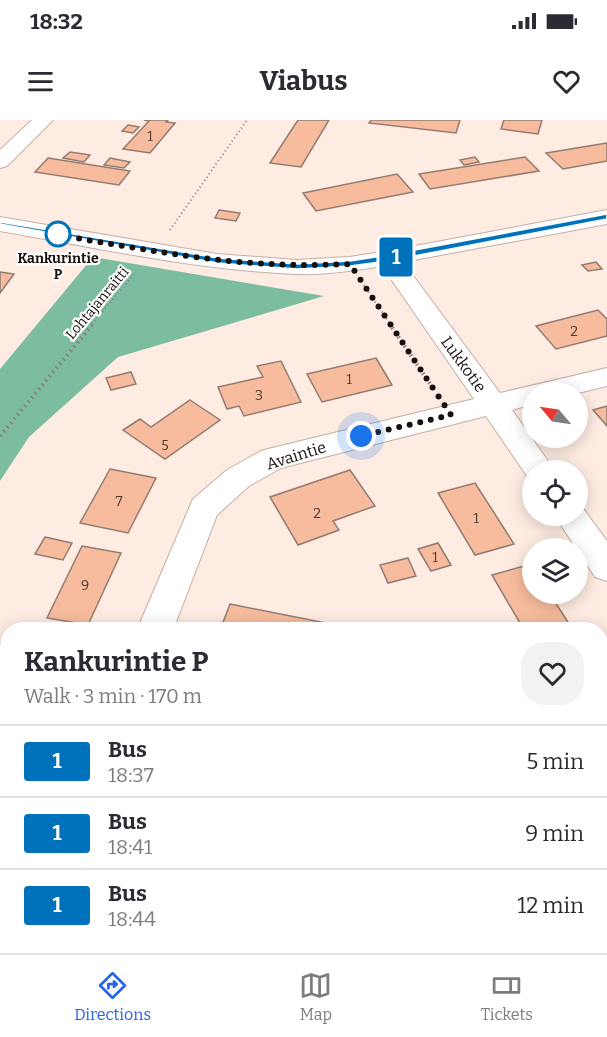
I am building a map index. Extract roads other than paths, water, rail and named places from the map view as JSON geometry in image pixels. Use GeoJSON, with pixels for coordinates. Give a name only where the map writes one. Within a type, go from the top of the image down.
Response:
{"type":"FeatureCollection","features":[{"type":"Feature","properties":{"kind":"street"},"geometry":{"type":"LineString","coordinates":[[0,162],[43,120]]}},
{"type":"Feature","properties":{"kind":"street"},"geometry":{"type":"LineString","coordinates":[[0,224],[153,251],[258,265],[297,267],[350,264],[388,258],[607,217]]}},
{"type":"Feature","properties":{"kind":"street","name":"Lukkotie"},"geometry":{"type":"LineString","coordinates":[[388,258],[532,460]]}},
{"type":"Feature","properties":{"kind":"street"},"geometry":{"type":"LineString","coordinates":[[586,382],[607,377]]}},
{"type":"Feature","properties":{"kind":"street","name":"Avaintie"},"geometry":{"type":"LineString","coordinates":[[158,622],[204,508],[238,478],[272,459],[522,396]]}},
{"type":"Feature","properties":{"kind":"street"},"geometry":{"type":"LineString","coordinates":[[578,526],[607,567]]}},
{"type":"Feature","properties":{"kind":"place","name":"Kankurintie P"},"geometry":{"type":"Point","coordinates":[58,234]}}]}
